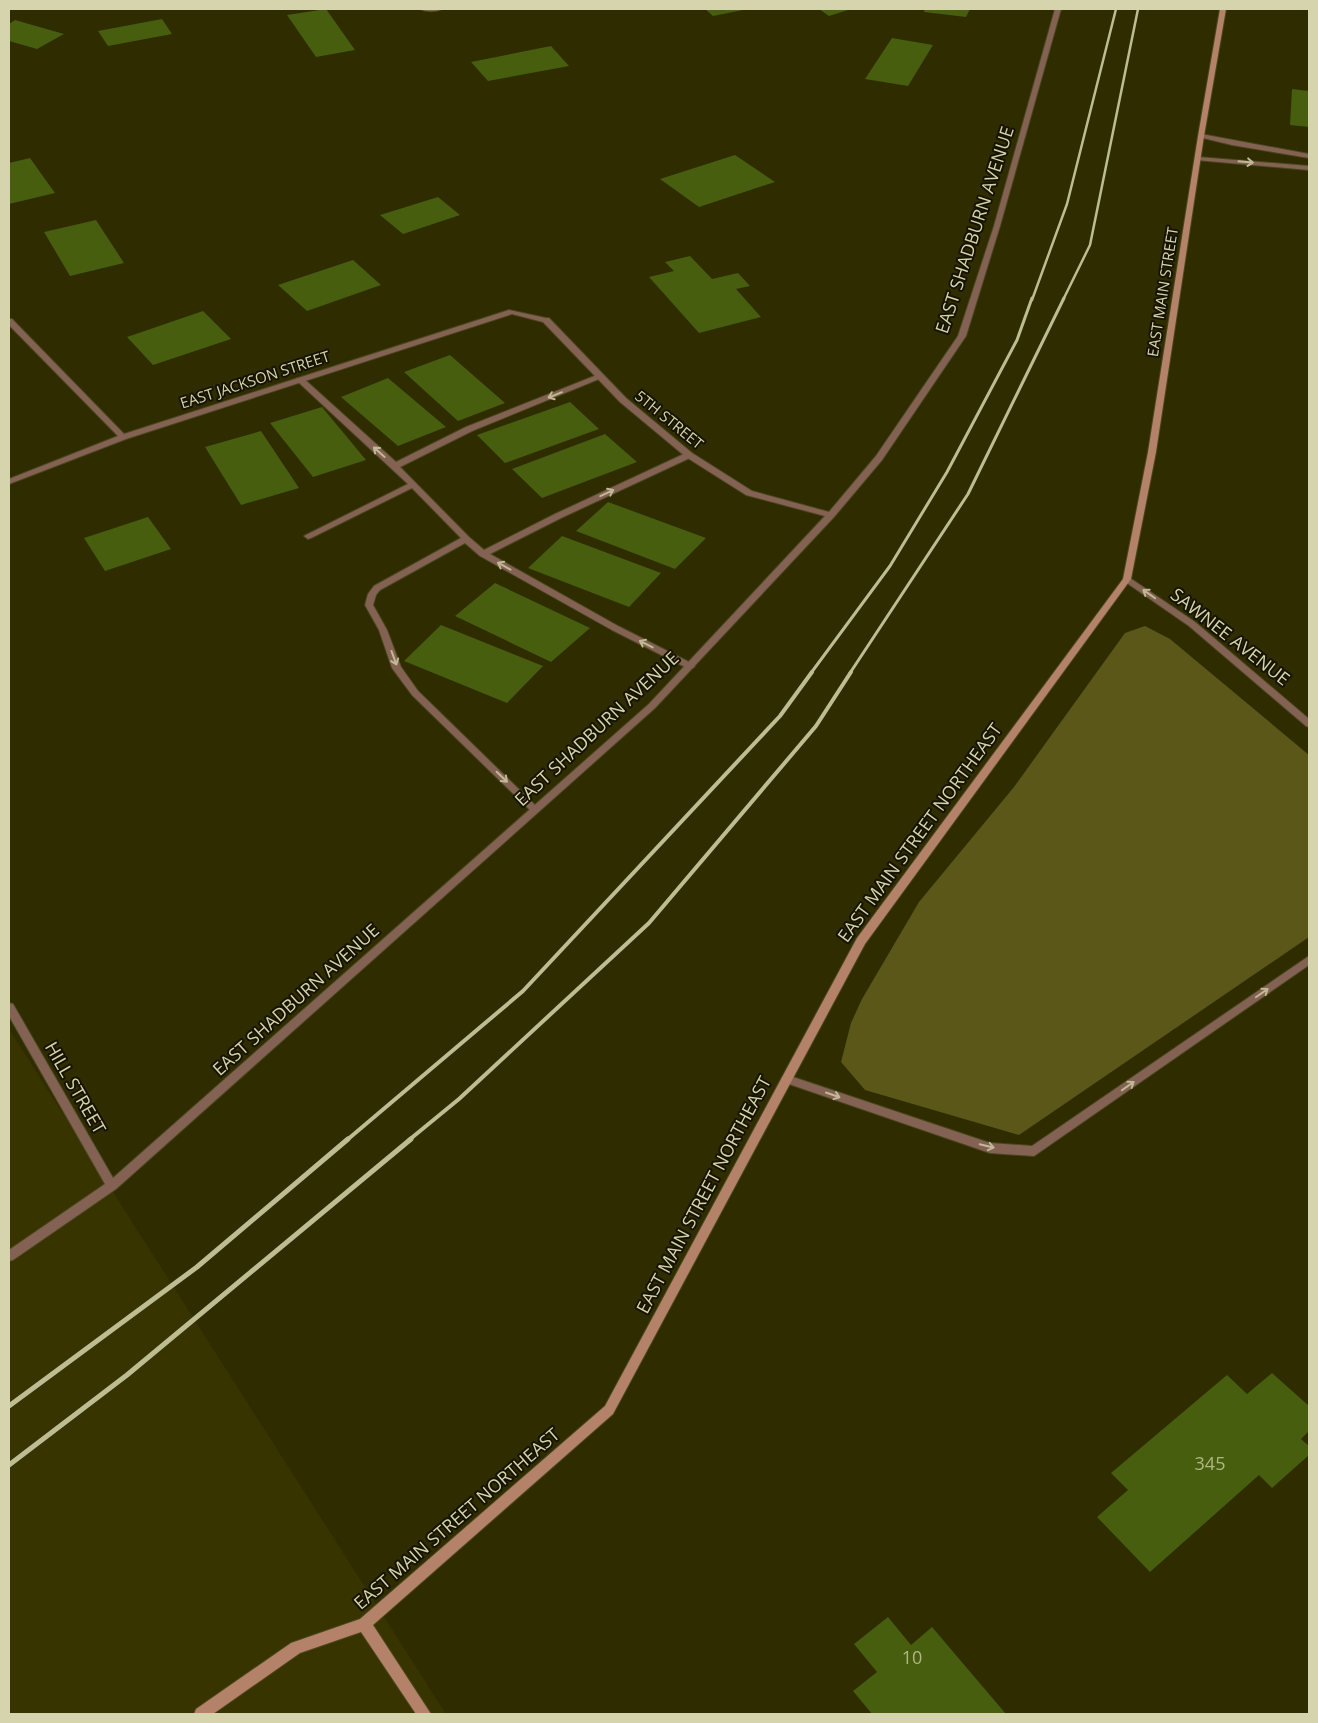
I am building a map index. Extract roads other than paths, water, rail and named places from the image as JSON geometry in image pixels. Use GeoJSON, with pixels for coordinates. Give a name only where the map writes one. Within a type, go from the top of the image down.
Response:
{"type":"FeatureCollection","features":[{"type":"Feature","properties":{"kind":"street"},"geometry":{"type":"LineString","coordinates":[[423,9],[439,9]]}},
{"type":"Feature","properties":{"kind":"street","name":"EAST SHADBURN AVENUE"},"geometry":{"type":"LineString","coordinates":[[9,1256],[112,1186],[652,706],[831,515],[879,458],[962,336],[997,226],[1058,9]]}},
{"type":"Feature","properties":{"kind":"street","name":"EAST MAIN STREET"},"geometry":{"type":"LineString","coordinates":[[1128,579],[1152,452],[1201,136],[1223,9]]}},
{"type":"Feature","properties":{"kind":"street"},"geometry":{"type":"LineString","coordinates":[[1201,136],[1309,156]]}},
{"type":"Feature","properties":{"kind":"street"},"geometry":{"type":"LineString","coordinates":[[1198,159],[1309,168]]}},
{"type":"Feature","properties":{"kind":"street","name":"5TH STREET"},"geometry":{"type":"LineString","coordinates":[[512,312],[546,320],[623,400],[689,455],[750,493],[831,515]]}},
{"type":"Feature","properties":{"kind":"street","name":"EAST JACKSON STREET"},"geometry":{"type":"LineString","coordinates":[[9,482],[123,437],[512,312]]}},
{"type":"Feature","properties":{"kind":"street"},"geometry":{"type":"LineString","coordinates":[[9,321],[123,437]]}},
{"type":"Feature","properties":{"kind":"street"},"geometry":{"type":"LineString","coordinates":[[395,466],[469,429],[600,377]]}},
{"type":"Feature","properties":{"kind":"street"},"geometry":{"type":"LineString","coordinates":[[300,380],[395,466],[483,554],[615,628],[690,666]]}},
{"type":"Feature","properties":{"kind":"street"},"geometry":{"type":"LineString","coordinates":[[483,554],[558,516],[689,455]]}},
{"type":"Feature","properties":{"kind":"street"},"geometry":{"type":"LineString","coordinates":[[308,536],[413,485]]}},
{"type":"Feature","properties":{"kind":"street"},"geometry":{"type":"LineString","coordinates":[[466,539],[376,588],[369,605],[383,630],[397,668],[414,693],[535,810]]}},
{"type":"Feature","properties":{"kind":"street","name":"SAWNEE AVENUE"},"geometry":{"type":"LineString","coordinates":[[1128,579],[1192,624],[1309,724]]}},
{"type":"Feature","properties":{"kind":"street","name":"EAST MAIN STREET NORTHEAST"},"geometry":{"type":"LineString","coordinates":[[201,1714],[296,1648],[364,1624],[609,1410],[861,941],[1128,579]]}},
{"type":"Feature","properties":{"kind":"street"},"geometry":{"type":"LineString","coordinates":[[787,1079],[990,1148],[1034,1151],[1309,960]]}},
{"type":"Feature","properties":{"kind":"street","name":"HILL STREET"},"geometry":{"type":"LineString","coordinates":[[9,1007],[112,1186]]}},
{"type":"Feature","properties":{"kind":"street"},"geometry":{"type":"LineString","coordinates":[[364,1624],[424,1714]]}},
{"type":"Feature","properties":{"kind":"railway"},"geometry":{"type":"LineString","coordinates":[[1032,300],[1067,204],[1116,9]]}},
{"type":"Feature","properties":{"kind":"railway"},"geometry":{"type":"LineString","coordinates":[[1063,300],[1090,245],[1138,9]]}},
{"type":"Feature","properties":{"kind":"railway"},"geometry":{"type":"LineString","coordinates":[[811,673],[890,566],[947,472],[1017,340],[1032,298]]}},
{"type":"Feature","properties":{"kind":"railway"},"geometry":{"type":"LineString","coordinates":[[850,673],[968,494],[1064,298]]}},
{"type":"Feature","properties":{"kind":"railway"},"geometry":{"type":"LineString","coordinates":[[347,1140],[523,991],[780,716],[812,672]]}},
{"type":"Feature","properties":{"kind":"railway"},"geometry":{"type":"LineString","coordinates":[[409,1140],[459,1099],[649,923],[816,726],[851,672]]}},
{"type":"Feature","properties":{"kind":"railway"},"geometry":{"type":"LineString","coordinates":[[9,1406],[197,1267],[348,1139]]}},
{"type":"Feature","properties":{"kind":"railway"},"geometry":{"type":"LineString","coordinates":[[9,1465],[127,1375],[411,1139]]}}]}
